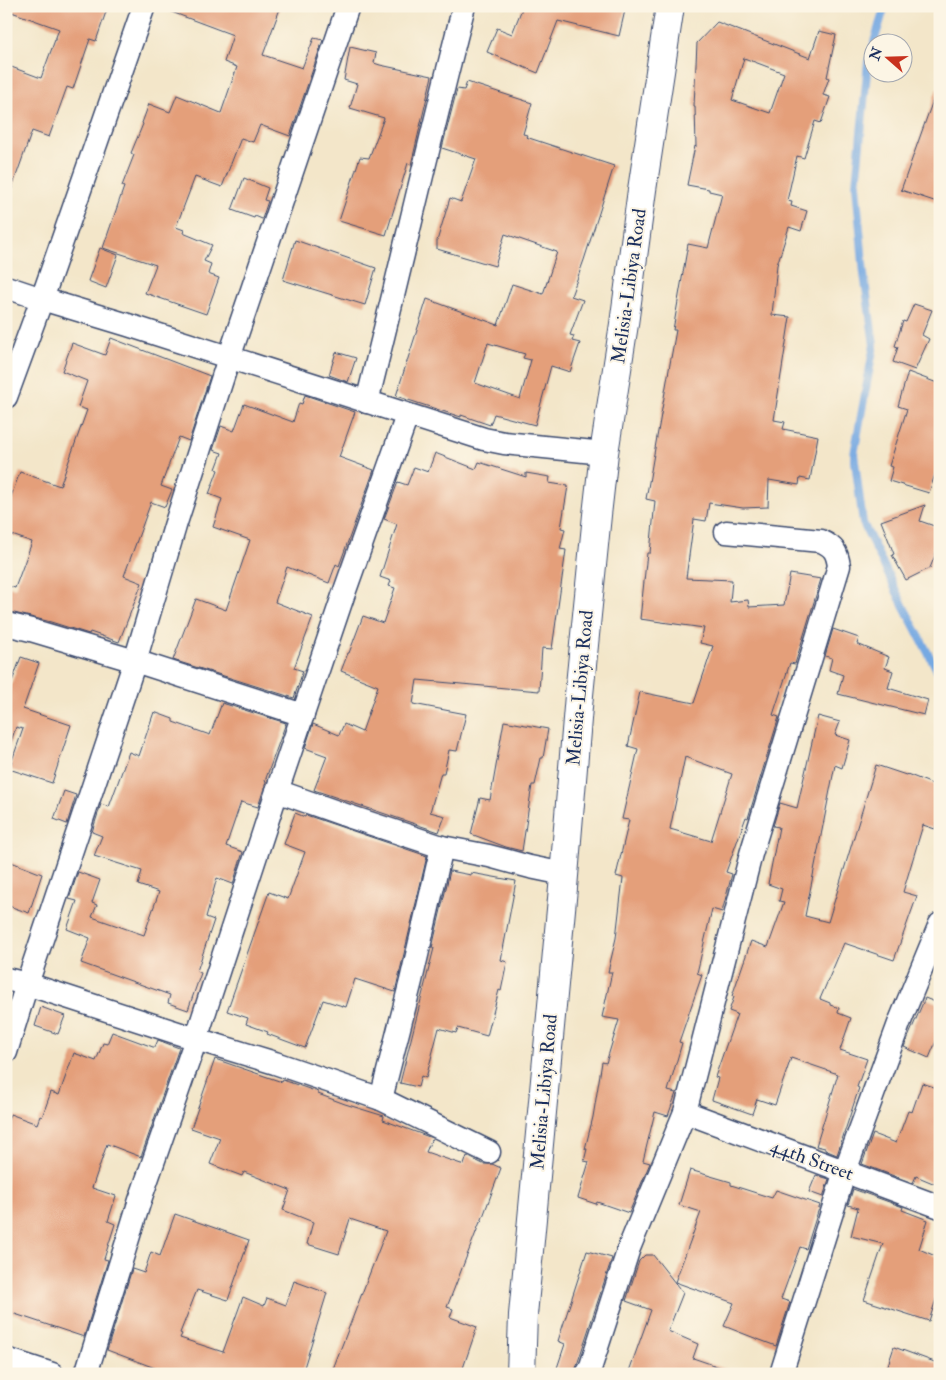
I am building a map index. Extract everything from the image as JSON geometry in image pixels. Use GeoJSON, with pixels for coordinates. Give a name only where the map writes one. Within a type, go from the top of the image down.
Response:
{"type":"FeatureCollection","features":[{"type":"Feature","properties":{"kind":"main road","name":"Melisia-Libiya Road"},"geometry":{"type":"LineString","coordinates":[[521,1374],[523,1315],[579,695],[604,453],[670,6]]}},
{"type":"Feature","properties":{"kind":"street"},"geometry":{"type":"LineString","coordinates":[[6,397],[144,6]]}},
{"type":"Feature","properties":{"kind":"street"},"geometry":{"type":"LineString","coordinates":[[6,1052],[17,982],[135,661],[175,526],[229,358],[348,6]]}},
{"type":"Feature","properties":{"kind":"street"},"geometry":{"type":"LineString","coordinates":[[367,402],[464,6]]}},
{"type":"Feature","properties":{"kind":"street"},"geometry":{"type":"LineString","coordinates":[[6,287],[484,439],[504,443],[604,453]]}},
{"type":"Feature","properties":{"kind":"street"},"geometry":{"type":"LineString","coordinates":[[86,1374],[140,1200],[196,1039],[342,596],[407,416]]}},
{"type":"Feature","properties":{"kind":"street"},"geometry":{"type":"LineString","coordinates":[[587,1374],[629,1248],[685,1112],[751,854],[839,566],[838,556],[831,546],[821,541],[726,532]]}},
{"type":"Feature","properties":{"kind":"street"},"geometry":{"type":"LineString","coordinates":[[6,624],[135,661],[303,715]]}},
{"type":"Feature","properties":{"kind":"street"},"geometry":{"type":"LineString","coordinates":[[277,791],[442,847],[564,874]]}},
{"type":"Feature","properties":{"kind":"street"},"geometry":{"type":"LineString","coordinates":[[381,1099],[442,847]]}},
{"type":"Feature","properties":{"kind":"street"},"geometry":{"type":"LineString","coordinates":[[781,1374],[844,1172],[897,1030],[940,924]]}},
{"type":"Feature","properties":{"kind":"street"},"geometry":{"type":"LineString","coordinates":[[17,982],[275,1063],[381,1099],[489,1152]]}},
{"type":"Feature","properties":{"kind":"street","name":"44th Street"},"geometry":{"type":"LineString","coordinates":[[685,1112],[940,1207]]}},
{"type":"Feature","properties":{"kind":"street"},"geometry":{"type":"LineString","coordinates":[[6,1359],[52,1374]]}},
{"type":"Feature","properties":{"kind":"building"},"geometry":{"type":"Polygon","coordinates":[[[6,6],[108,6],[96,41],[90,39],[73,89],[67,87],[49,137],[32,131],[9,196],[6,196],[6,65],[41,78],[59,29],[6,10],[6,6]]]}},
{"type":"Feature","properties":{"kind":"building"},"geometry":{"type":"Polygon","coordinates":[[[161,6],[281,6],[263,55],[302,68],[314,38],[323,40],[290,136],[260,125],[253,142],[241,138],[222,187],[195,177],[176,227],[184,230],[183,233],[212,245],[204,261],[211,264],[208,274],[219,278],[206,314],[145,293],[156,265],[103,248],[124,187],[122,186],[134,155],[131,153],[149,104],[170,112],[177,95],[221,113],[237,67],[224,62],[233,35],[161,8],[161,6]]]}},
{"type":"Feature","properties":{"kind":"building"},"geometry":{"type":"Polygon","coordinates":[[[523,6],[626,6],[619,36],[558,21],[538,73],[487,52],[497,28],[512,34],[523,6]]]}},
{"type":"Feature","properties":{"kind":"building"},"geometry":{"type":"Polygon","coordinates":[[[717,22],[810,58],[819,31],[836,35],[827,77],[829,78],[823,95],[830,97],[821,123],[815,121],[804,158],[797,156],[787,201],[792,202],[791,206],[807,211],[801,231],[789,227],[777,265],[772,315],[790,317],[774,420],[785,422],[783,429],[818,436],[810,480],[800,478],[799,485],[769,480],[768,507],[743,508],[709,503],[706,521],[694,519],[686,578],[732,580],[730,602],[748,600],[749,607],[784,605],[790,574],[821,579],[795,664],[790,663],[773,715],[779,717],[748,818],[746,817],[726,872],[732,874],[722,912],[712,909],[697,973],[702,975],[679,1042],[682,1043],[668,1091],[676,1093],[668,1116],[655,1112],[643,1161],[650,1163],[629,1213],[597,1202],[596,1204],[578,1198],[589,1162],[584,1161],[587,1149],[585,1149],[593,1117],[602,1062],[606,1063],[619,1020],[602,1017],[612,972],[608,972],[616,938],[623,878],[616,876],[629,820],[622,819],[638,749],[628,746],[640,692],[694,703],[713,646],[700,643],[704,628],[640,619],[647,553],[650,553],[655,501],[646,499],[676,330],[673,330],[688,244],[708,248],[722,194],[709,191],[709,189],[687,185],[696,147],[694,106],[697,43],[717,22]],[[744,58],[732,100],[770,113],[784,73],[744,58]],[[685,757],[670,829],[711,841],[732,774],[685,757]]]}},
{"type":"Feature","properties":{"kind":"building"},"geometry":{"type":"Polygon","coordinates":[[[350,47],[376,53],[374,63],[432,76],[411,165],[408,163],[386,235],[339,221],[360,157],[369,158],[384,118],[350,108],[357,84],[344,80],[350,47]]]}},
{"type":"Feature","properties":{"kind":"building"},"geometry":{"type":"Polygon","coordinates":[[[467,82],[532,103],[523,134],[527,135],[526,137],[614,166],[571,296],[583,300],[570,335],[574,336],[572,341],[580,343],[570,372],[551,366],[535,425],[494,414],[490,425],[396,396],[427,299],[498,325],[512,284],[543,294],[557,252],[505,234],[495,266],[437,249],[437,241],[450,198],[461,202],[476,159],[442,148],[457,89],[464,90],[467,82]],[[488,343],[475,383],[520,399],[531,360],[523,358],[525,354],[488,343]]]}},
{"type":"Feature","properties":{"kind":"building"},"geometry":{"type":"Polygon","coordinates":[[[937,89],[940,90],[940,203],[901,190],[937,89]]]}},
{"type":"Feature","properties":{"kind":"building"},"geometry":{"type":"Polygon","coordinates":[[[244,178],[268,188],[264,200],[268,201],[262,219],[232,210],[244,178]]]}},
{"type":"Feature","properties":{"kind":"building"},"geometry":{"type":"Polygon","coordinates":[[[295,240],[376,268],[365,305],[283,280],[295,240]]]}},
{"type":"Feature","properties":{"kind":"building"},"geometry":{"type":"Polygon","coordinates":[[[100,248],[118,255],[106,288],[88,281],[100,248]]]}},
{"type":"Feature","properties":{"kind":"building"},"geometry":{"type":"Polygon","coordinates":[[[914,304],[932,310],[922,335],[929,339],[915,370],[893,362],[898,347],[895,346],[903,321],[906,322],[914,304]]]}},
{"type":"Feature","properties":{"kind":"building"},"geometry":{"type":"Polygon","coordinates":[[[111,338],[210,376],[189,441],[179,437],[161,486],[172,490],[165,507],[151,502],[124,576],[142,583],[119,642],[90,632],[89,634],[6,611],[6,585],[15,588],[32,542],[6,533],[6,510],[20,472],[60,486],[87,410],[78,407],[87,381],[62,371],[72,343],[105,355],[111,338]]]}},
{"type":"Feature","properties":{"kind":"building"},"geometry":{"type":"Polygon","coordinates":[[[336,352],[356,358],[348,382],[329,375],[336,352]]]}},
{"type":"Feature","properties":{"kind":"building"},"geometry":{"type":"Polygon","coordinates":[[[908,372],[940,384],[940,472],[936,471],[929,493],[889,481],[893,467],[889,466],[907,409],[898,406],[908,372]]]}},
{"type":"Feature","properties":{"kind":"building"},"geometry":{"type":"Polygon","coordinates":[[[305,395],[355,412],[339,457],[374,470],[339,566],[336,564],[329,583],[287,567],[275,602],[313,617],[294,668],[303,671],[294,698],[173,660],[196,599],[226,610],[250,540],[213,527],[222,499],[209,494],[222,453],[213,450],[221,426],[234,431],[244,404],[293,422],[299,403],[302,404],[305,395]]]}},
{"type":"Feature","properties":{"kind":"building"},"geometry":{"type":"Polygon","coordinates":[[[435,453],[476,469],[479,462],[526,477],[526,473],[550,477],[549,483],[568,486],[561,528],[565,529],[560,549],[566,550],[552,649],[542,648],[539,691],[417,680],[413,704],[466,714],[457,751],[449,750],[444,773],[441,773],[430,812],[445,816],[439,832],[314,790],[327,756],[305,748],[313,724],[339,735],[344,724],[362,732],[378,686],[341,671],[363,616],[383,623],[395,588],[389,586],[391,581],[380,577],[397,524],[384,519],[398,482],[407,485],[414,467],[428,472],[435,453]]]}},
{"type":"Feature","properties":{"kind":"building"},"geometry":{"type":"Polygon","coordinates":[[[925,505],[920,521],[940,528],[940,543],[930,568],[906,580],[892,555],[894,554],[881,521],[925,505]]]}},
{"type":"Feature","properties":{"kind":"building"},"geometry":{"type":"Polygon","coordinates":[[[833,629],[859,638],[857,644],[889,657],[885,668],[893,671],[888,688],[928,700],[924,715],[838,694],[843,675],[829,670],[832,658],[825,656],[833,629]]]}},
{"type":"Feature","properties":{"kind":"building"},"geometry":{"type":"Polygon","coordinates":[[[21,657],[39,663],[23,709],[71,725],[52,783],[9,769],[23,729],[16,727],[9,747],[6,747],[6,698],[21,657]]]}},
{"type":"Feature","properties":{"kind":"building"},"geometry":{"type":"Polygon","coordinates":[[[222,703],[286,723],[265,781],[258,807],[241,802],[226,846],[243,852],[233,884],[217,878],[206,917],[214,920],[197,971],[201,973],[188,1010],[168,1003],[170,995],[81,963],[90,938],[67,929],[77,901],[69,899],[78,872],[100,880],[92,903],[97,905],[92,917],[144,935],[159,892],[138,885],[142,871],[94,856],[102,836],[92,832],[101,804],[109,807],[129,752],[139,756],[154,712],[173,719],[173,722],[210,735],[222,703]]]}},
{"type":"Feature","properties":{"kind":"building"},"geometry":{"type":"Polygon","coordinates":[[[818,716],[840,722],[835,735],[850,740],[842,768],[835,765],[805,916],[828,922],[876,765],[907,774],[940,787],[940,815],[935,829],[923,825],[903,892],[917,896],[894,960],[844,943],[820,999],[839,1008],[838,1013],[851,1018],[840,1050],[867,1059],[837,1155],[825,1150],[825,1148],[816,1146],[838,1074],[791,1058],[775,1105],[757,1099],[752,1114],[712,1100],[718,1078],[715,1077],[737,1014],[729,1011],[734,997],[732,996],[751,941],[768,947],[784,902],[779,901],[782,889],[768,884],[779,827],[773,826],[780,803],[797,808],[818,716]]]}},
{"type":"Feature","properties":{"kind":"building"},"geometry":{"type":"Polygon","coordinates":[[[504,721],[548,729],[543,758],[541,758],[535,785],[532,785],[522,851],[471,834],[480,798],[490,800],[504,721]]]}},
{"type":"Feature","properties":{"kind":"building"},"geometry":{"type":"Polygon","coordinates":[[[64,791],[76,795],[67,824],[54,819],[64,791]]]}},
{"type":"Feature","properties":{"kind":"building"},"geometry":{"type":"Polygon","coordinates":[[[295,813],[305,817],[306,815],[427,856],[395,992],[355,979],[346,1007],[323,1000],[305,1048],[267,1034],[268,1032],[246,1024],[248,1018],[227,1011],[269,892],[288,899],[305,852],[284,844],[295,813]]]}},
{"type":"Feature","properties":{"kind":"building"},"geometry":{"type":"Polygon","coordinates":[[[6,860],[42,874],[29,913],[6,905],[6,860]]]}},
{"type":"Feature","properties":{"kind":"building"},"geometry":{"type":"Polygon","coordinates":[[[450,871],[516,881],[501,960],[507,962],[501,991],[499,990],[487,1036],[458,1028],[456,1033],[439,1028],[426,1078],[421,1076],[418,1087],[400,1083],[434,948],[432,948],[450,871]]]}},
{"type":"Feature","properties":{"kind":"building"},"geometry":{"type":"Polygon","coordinates":[[[925,998],[940,1004],[940,1032],[929,1058],[904,1047],[925,998]]]}},
{"type":"Feature","properties":{"kind":"building"},"geometry":{"type":"Polygon","coordinates":[[[41,1007],[65,1016],[58,1034],[35,1026],[41,1007]]]}},
{"type":"Feature","properties":{"kind":"building"},"geometry":{"type":"Polygon","coordinates":[[[112,1032],[153,1047],[155,1047],[158,1040],[179,1048],[141,1157],[107,1144],[92,1188],[116,1196],[108,1221],[115,1224],[104,1259],[108,1260],[84,1337],[6,1311],[6,1125],[10,1114],[37,1124],[40,1116],[42,1117],[51,1092],[59,1095],[74,1053],[96,1061],[103,1043],[107,1044],[112,1032]]]}},
{"type":"Feature","properties":{"kind":"building"},"geometry":{"type":"Polygon","coordinates":[[[215,1059],[282,1082],[283,1080],[345,1104],[384,1116],[383,1120],[432,1138],[426,1152],[464,1165],[467,1156],[483,1164],[492,1164],[501,1168],[447,1307],[453,1309],[450,1317],[477,1327],[461,1374],[331,1374],[386,1231],[350,1219],[339,1254],[307,1244],[313,1222],[283,1210],[290,1190],[244,1172],[242,1176],[210,1164],[220,1138],[191,1128],[215,1059]]]}},
{"type":"Feature","properties":{"kind":"building"},"geometry":{"type":"Polygon","coordinates":[[[922,1083],[940,1089],[940,1186],[916,1176],[913,1183],[862,1164],[873,1134],[896,1143],[908,1111],[912,1112],[922,1083]]]}},
{"type":"Feature","properties":{"kind":"building"},"geometry":{"type":"Polygon","coordinates":[[[690,1170],[731,1182],[731,1185],[772,1198],[776,1190],[820,1205],[806,1249],[800,1247],[781,1299],[790,1302],[776,1346],[724,1326],[734,1303],[675,1282],[701,1212],[679,1205],[690,1170]]]}},
{"type":"Feature","properties":{"kind":"building"},"geometry":{"type":"Polygon","coordinates":[[[816,1175],[829,1179],[823,1197],[809,1192],[816,1175]]]}},
{"type":"Feature","properties":{"kind":"building"},"geometry":{"type":"Polygon","coordinates":[[[853,1189],[903,1207],[902,1210],[928,1220],[919,1249],[940,1258],[940,1287],[929,1321],[864,1300],[883,1244],[851,1236],[858,1208],[848,1205],[853,1189]]]}},
{"type":"Feature","properties":{"kind":"building"},"geometry":{"type":"Polygon","coordinates":[[[175,1214],[249,1240],[228,1300],[197,1290],[180,1333],[182,1334],[180,1338],[223,1352],[243,1297],[264,1306],[267,1298],[286,1305],[294,1281],[327,1293],[302,1374],[171,1374],[107,1350],[132,1269],[144,1273],[151,1252],[160,1256],[175,1214]]]}},
{"type":"Feature","properties":{"kind":"building"},"geometry":{"type":"Polygon","coordinates":[[[587,1251],[612,1258],[574,1374],[555,1374],[565,1344],[558,1341],[587,1251]]]}},
{"type":"Feature","properties":{"kind":"building"},"geometry":{"type":"Polygon","coordinates":[[[645,1255],[653,1255],[683,1293],[668,1331],[698,1344],[693,1358],[731,1371],[731,1374],[628,1374],[651,1310],[626,1301],[639,1261],[645,1255]]]}},
{"type":"Feature","properties":{"kind":"building"},"geometry":{"type":"Polygon","coordinates":[[[894,1347],[940,1364],[940,1374],[885,1374],[894,1347]]]}},
{"type":"Feature","properties":{"kind":"waterway"},"geometry":{"type":"LineString","coordinates":[[877,32],[885,6]]}},
{"type":"Feature","properties":{"kind":"waterway"},"geometry":{"type":"LineString","coordinates":[[866,82],[856,185],[864,274],[874,345],[854,454],[863,523],[940,676]]}}]}
